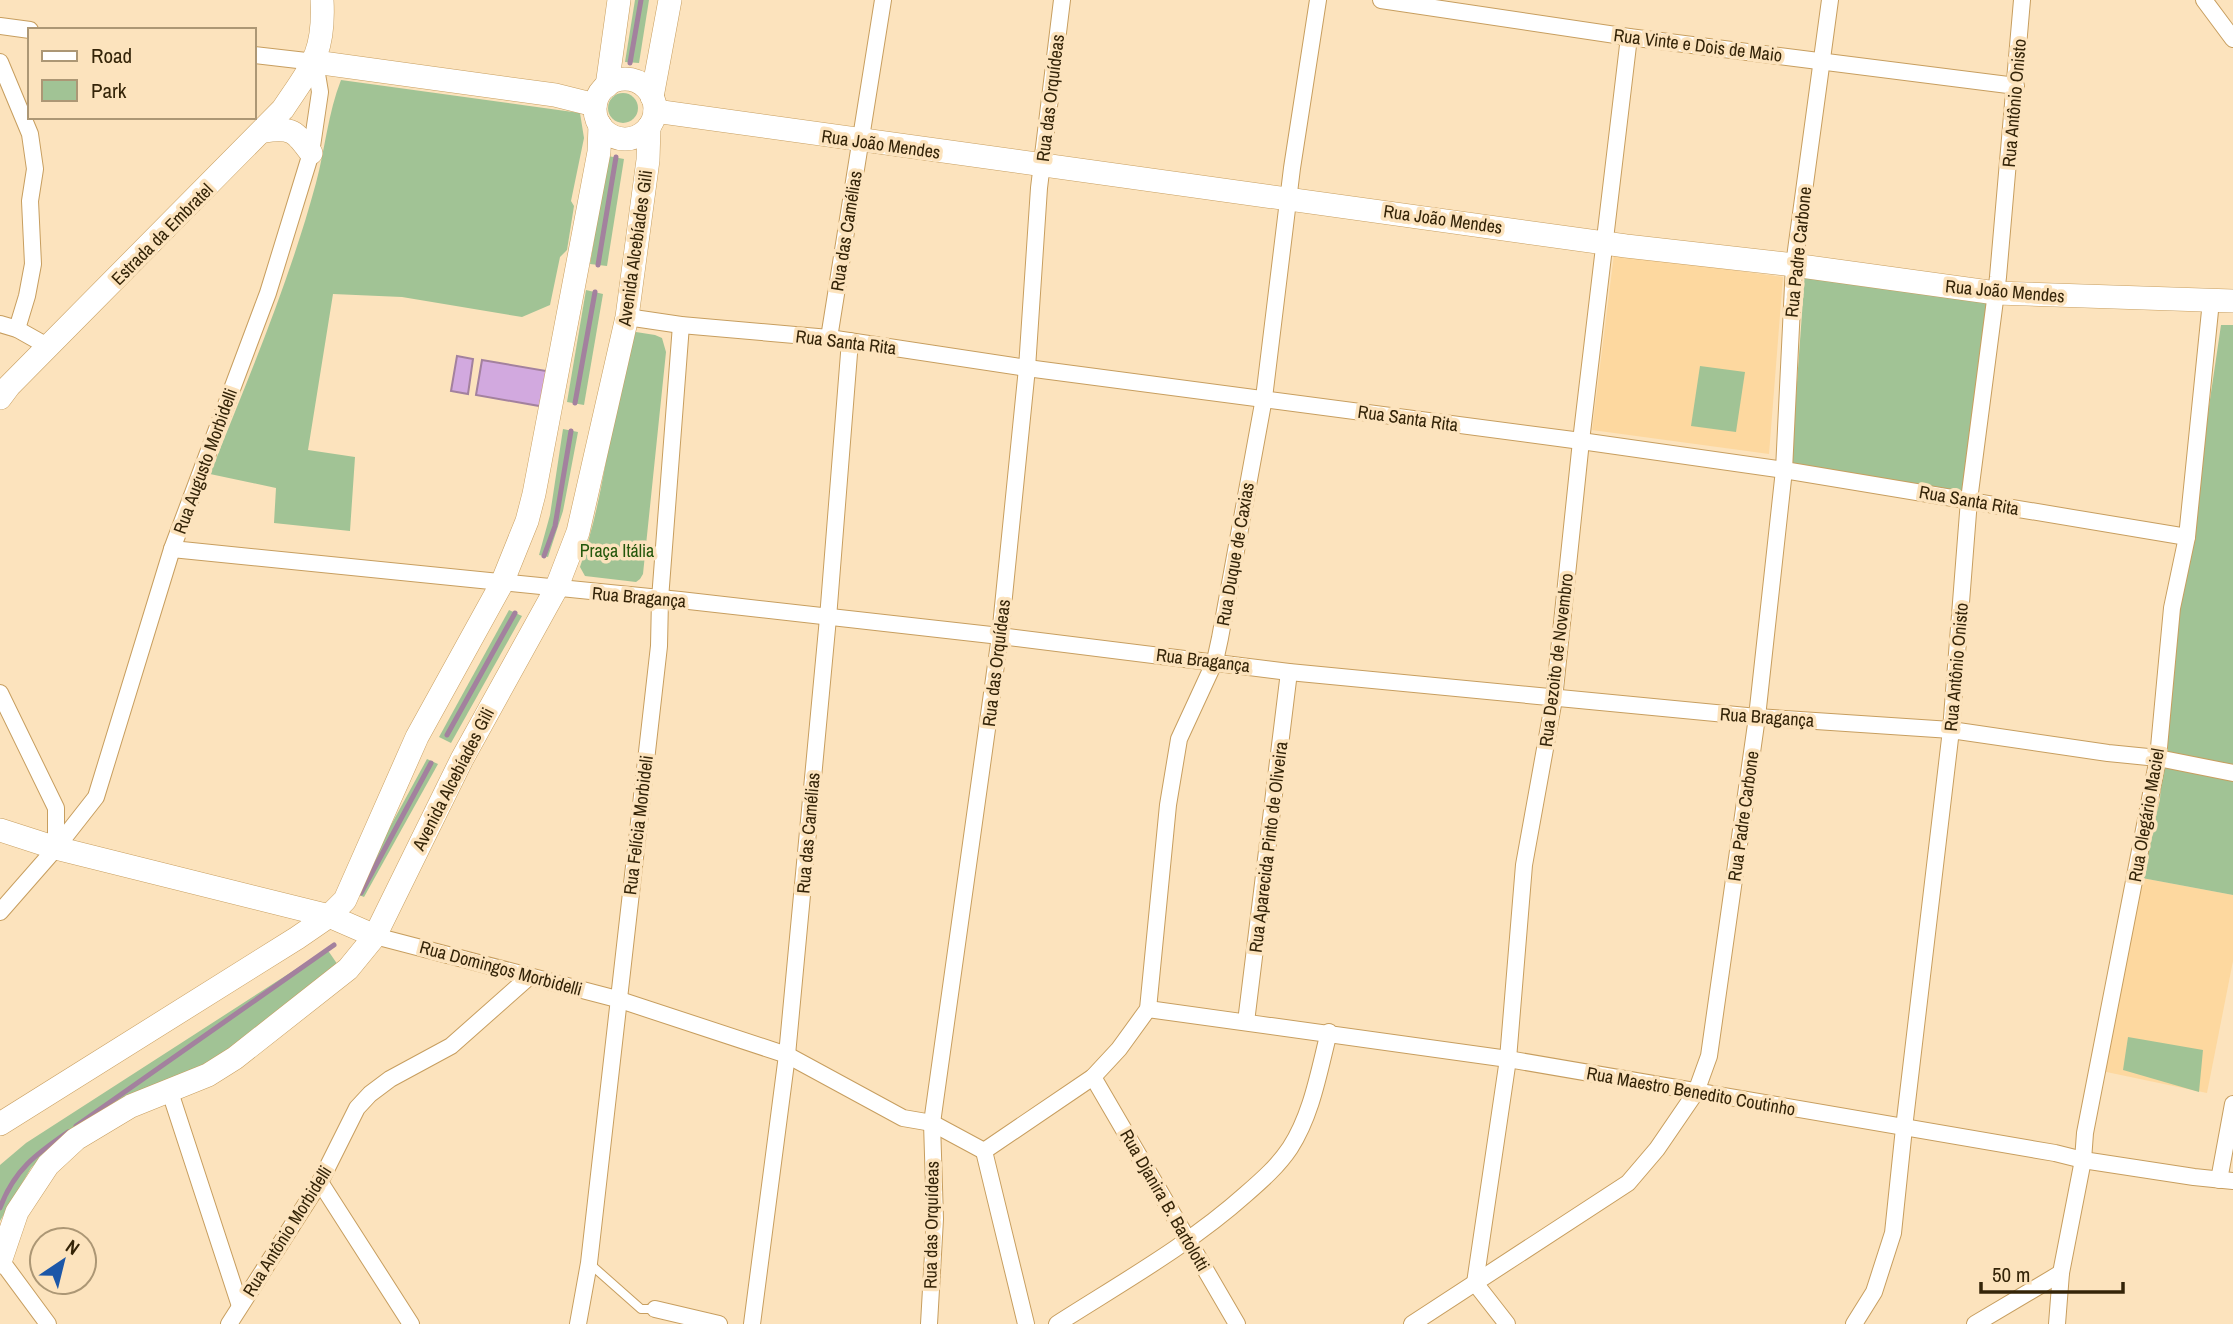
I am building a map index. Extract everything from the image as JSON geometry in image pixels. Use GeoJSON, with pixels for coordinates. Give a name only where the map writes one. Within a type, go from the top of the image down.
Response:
{"type":"FeatureCollection","features":[{"type":"Feature","properties":{"kind":"street","name":"Estrada da Embratel"},"geometry":{"type":"LineString","coordinates":[[3,391],[284,109],[315,62],[324,27],[322,0]]}},
{"type":"Feature","properties":{"kind":"street"},"geometry":{"type":"LineString","coordinates":[[2,1121],[329,916],[345,900],[417,737],[502,583],[527,521],[599,152],[601,105],[619,0]]}},
{"type":"Feature","properties":{"kind":"street","name":"Avenida Alcebíades Gili"},"geometry":{"type":"LineString","coordinates":[[0,1261],[17,1212],[48,1165],[76,1139],[131,1105],[208,1075],[235,1058],[348,969],[375,936],[462,759],[555,589],[578,532],[627,317],[652,112],[670,0]]}},
{"type":"Feature","properties":{"kind":"street","name":"Rua das Camélias"},"geometry":{"type":"LineString","coordinates":[[829,338],[883,0]]}},
{"type":"Feature","properties":{"kind":"street","name":"Rua das Orquídeas"},"geometry":{"type":"LineString","coordinates":[[929,1324],[935,1219],[932,1123],[1000,636],[1027,368],[1042,166],[1062,0]]}},
{"type":"Feature","properties":{"kind":"street","name":"Rua Duque de Caxias"},"geometry":{"type":"LineString","coordinates":[[1148,1009],[1168,805],[1179,738],[1215,661],[1264,398],[1289,197],[1318,0]]}},
{"type":"Feature","properties":{"kind":"street","name":"Rua Vinte e Dois de Maio"},"geometry":{"type":"LineString","coordinates":[[1381,0],[1629,37],[2016,86]]}},
{"type":"Feature","properties":{"kind":"street","name":"Rua Padre Carbone"},"geometry":{"type":"LineString","coordinates":[[1412,1324],[1628,1183],[1657,1149],[1696,1092],[1709,1056],[1757,717],[1784,470],[1794,265],[1830,0]]}},
{"type":"Feature","properties":{"kind":"street","name":"Rua Antônio Onisto"},"geometry":{"type":"LineString","coordinates":[[1854,1324],[1874,1292],[1894,1233],[1903,1128],[1951,730],[1969,500],[1996,293],[2022,0]]}},
{"type":"Feature","properties":{"kind":"street"},"geometry":{"type":"LineString","coordinates":[[2204,0],[2233,39]]}},
{"type":"Feature","properties":{"kind":"street"},"geometry":{"type":"LineString","coordinates":[[0,26],[28,30]]}},
{"type":"Feature","properties":{"kind":"street","name":"Rua Dezoito de Novembro"},"geometry":{"type":"LineString","coordinates":[[1475,1283],[1508,1059],[1524,865],[1554,699],[1581,441],[1629,37]]}},
{"type":"Feature","properties":{"kind":"street"},"geometry":{"type":"LineString","coordinates":[[256,55],[555,96],[601,105]]}},
{"type":"Feature","properties":{"kind":"street"},"geometry":{"type":"LineString","coordinates":[[0,62],[30,134],[36,169],[30,201],[33,264],[17,329]]}},
{"type":"Feature","properties":{"kind":"street","name":"Rua Augusto Morbidelli"},"geometry":{"type":"LineString","coordinates":[[0,912],[57,848],[96,797],[172,549],[268,293],[311,153],[320,92],[315,62]]}},
{"type":"Feature","properties":{"kind":"street"},"geometry":{"type":"LineString","coordinates":[[632,80],[647,89],[652,112],[642,134],[624,139],[614,137],[601,105],[614,81],[632,80]]}},
{"type":"Feature","properties":{"kind":"street","name":"Rua João Mendes"},"geometry":{"type":"LineString","coordinates":[[652,112],[1996,293],[2222,301]]}},
{"type":"Feature","properties":{"kind":"street"},"geometry":{"type":"LineString","coordinates":[[264,131],[283,128],[292,130],[311,153]]}},
{"type":"Feature","properties":{"kind":"street","name":"Rua Olegário Maciel"},"geometry":{"type":"LineString","coordinates":[[2057,1324],[2061,1273],[2083,1160],[2085,1133],[2158,758],[2172,608],[2187,537],[2222,301]]}},
{"type":"Feature","properties":{"kind":"street","name":"Rua Santa Rita"},"geometry":{"type":"LineString","coordinates":[[627,317],[681,325],[829,338],[1027,368],[1581,441],[1784,470],[2187,537]]}},
{"type":"Feature","properties":{"kind":"street"},"geometry":{"type":"LineString","coordinates":[[0,324],[17,329],[49,347]]}},
{"type":"Feature","properties":{"kind":"street","name":"Rua Felícia Morbideli"},"geometry":{"type":"LineString","coordinates":[[578,1324],[589,1263],[659,646],[660,598],[681,325]]}},
{"type":"Feature","properties":{"kind":"street","name":"Rua das Camélias"},"geometry":{"type":"LineString","coordinates":[[752,1324],[787,1055],[828,618],[850,341]]}},
{"type":"Feature","properties":{"kind":"street","name":"Rua Bragança"},"geometry":{"type":"LineString","coordinates":[[172,549],[660,598],[1215,661],[1289,672],[1554,699],[1757,717],[1951,730],[2158,758],[2233,773]]}},
{"type":"Feature","properties":{"kind":"street","name":"Rua Aparecida Pinto de Oliveira"},"geometry":{"type":"LineString","coordinates":[[1247,1022],[1289,672]]}},
{"type":"Feature","properties":{"kind":"street"},"geometry":{"type":"LineString","coordinates":[[0,693],[55,808],[57,848]]}},
{"type":"Feature","properties":{"kind":"street","name":"Rua Domingos Morbidelli"},"geometry":{"type":"LineString","coordinates":[[0,830],[57,848],[329,916],[375,936],[617,999],[787,1055],[902,1118],[932,1123],[984,1152]]}},
{"type":"Feature","properties":{"kind":"street","name":"Rua Antônio Morbidelli"},"geometry":{"type":"LineString","coordinates":[[229,1324],[320,1182],[357,1108],[390,1079],[451,1046],[530,976]]}},
{"type":"Feature","properties":{"kind":"street"},"geometry":{"type":"LineString","coordinates":[[1026,1324],[984,1152],[1093,1077],[1119,1049],[1148,1009]]}},
{"type":"Feature","properties":{"kind":"street","name":"Rua Maestro Benedito Coutinho"},"geometry":{"type":"LineString","coordinates":[[1148,1009],[1508,1059],[2083,1160],[2226,1180]]}},
{"type":"Feature","properties":{"kind":"street"},"geometry":{"type":"LineString","coordinates":[[1057,1324],[1189,1240],[1229,1210],[1269,1174],[1290,1148],[1309,1108],[1328,1032]]}},
{"type":"Feature","properties":{"kind":"street","name":"Rua Djanira B. Bartolotti"},"geometry":{"type":"LineString","coordinates":[[1093,1077],[1237,1324]]}},
{"type":"Feature","properties":{"kind":"street"},"geometry":{"type":"LineString","coordinates":[[170,1092],[240,1306]]}},
{"type":"Feature","properties":{"kind":"street"},"geometry":{"type":"LineString","coordinates":[[2226,1180],[2233,1104]]}},
{"type":"Feature","properties":{"kind":"street"},"geometry":{"type":"LineString","coordinates":[[320,1182],[411,1324]]}},
{"type":"Feature","properties":{"kind":"street"},"geometry":{"type":"LineString","coordinates":[[0,1261],[48,1324]]}},
{"type":"Feature","properties":{"kind":"street"},"geometry":{"type":"LineString","coordinates":[[1975,1324],[2061,1273]]}},
{"type":"Feature","properties":{"kind":"street"},"geometry":{"type":"LineString","coordinates":[[1475,1283],[1507,1324]]}},
{"type":"Feature","properties":{"kind":"street"},"geometry":{"type":"LineString","coordinates":[[655,1309],[719,1324]]}},
{"type":"Feature","properties":{"kind":"lane"},"geometry":{"type":"LineString","coordinates":[[589,1263],[641,1309],[655,1309]]}},
{"type":"Feature","properties":{"kind":"shaded area"},"geometry":{"type":"Polygon","coordinates":[[[1614,254],[1783,277],[1769,454],[1592,430],[1614,254]]]}},
{"type":"Feature","properties":{"kind":"shaded area"},"geometry":{"type":"Polygon","coordinates":[[[457,356],[473,359],[468,394],[451,391],[457,356]]]}},
{"type":"Feature","properties":{"kind":"shaded area"},"geometry":{"type":"Polygon","coordinates":[[[482,360],[552,372],[545,407],[476,395],[482,360]]]}},
{"type":"Feature","properties":{"kind":"shaded area"},"geometry":{"type":"Polygon","coordinates":[[[2142,878],[2233,895],[2233,961],[2207,1093],[2092,1069],[2142,878]]]}},
{"type":"Feature","properties":{"kind":"green space"},"geometry":{"type":"Polygon","coordinates":[[[635,0],[649,0],[639,63],[625,62],[635,0]]]}},
{"type":"Feature","properties":{"kind":"green space"},"geometry":{"type":"Polygon","coordinates":[[[341,80],[580,113],[584,138],[571,201],[574,206],[567,250],[560,257],[550,305],[522,317],[402,297],[333,294],[308,450],[355,457],[350,531],[274,523],[276,488],[210,474],[293,257],[316,183],[341,80]]]}},
{"type":"Feature","properties":{"kind":"green space"},"geometry":{"type":"Polygon","coordinates":[[[623,93],[634,97],[638,108],[634,119],[623,123],[612,119],[608,108],[612,97],[623,93]]]}},
{"type":"Feature","properties":{"kind":"green space"},"geometry":{"type":"Polygon","coordinates":[[[608,156],[624,159],[607,266],[590,264],[608,156]]]}},
{"type":"Feature","properties":{"kind":"green space"},"geometry":{"type":"Polygon","coordinates":[[[1805,272],[1991,299],[1962,492],[1791,465],[1805,272]]]}},
{"type":"Feature","properties":{"kind":"green space"},"geometry":{"type":"Polygon","coordinates":[[[586,290],[603,294],[584,405],[567,402],[586,290]]]}},
{"type":"Feature","properties":{"kind":"green space"},"geometry":{"type":"Polygon","coordinates":[[[2221,325],[2233,325],[2233,895],[2142,878],[2160,799],[2168,684],[2221,325]]]}},
{"type":"Feature","properties":{"kind":"green space","name":"Praça Itália"},"geometry":{"type":"Polygon","coordinates":[[[630,333],[662,338],[666,352],[643,574],[636,582],[585,576],[580,567],[602,484],[624,343],[630,333]]]}},
{"type":"Feature","properties":{"kind":"green space"},"geometry":{"type":"Polygon","coordinates":[[[1700,366],[1745,372],[1736,432],[1691,426],[1700,366]]]}},
{"type":"Feature","properties":{"kind":"green space"},"geometry":{"type":"Polygon","coordinates":[[[563,429],[578,432],[563,511],[548,557],[539,555],[550,515],[563,429]]]}},
{"type":"Feature","properties":{"kind":"green space"},"geometry":{"type":"Polygon","coordinates":[[[509,610],[522,616],[451,743],[439,737],[509,610]]]}},
{"type":"Feature","properties":{"kind":"green space"},"geometry":{"type":"Polygon","coordinates":[[[427,759],[438,764],[364,897],[354,893],[427,759]]]}},
{"type":"Feature","properties":{"kind":"green space"},"geometry":{"type":"Polygon","coordinates":[[[324,951],[329,952],[340,968],[229,1058],[58,1141],[31,1168],[0,1221],[0,1165],[26,1143],[324,951]]]}},
{"type":"Feature","properties":{"kind":"green space"},"geometry":{"type":"Polygon","coordinates":[[[2128,1037],[2203,1050],[2199,1092],[2123,1070],[2128,1037]]]}},
{"type":"Feature","properties":{"kind":"waterway"},"geometry":{"type":"LineString","coordinates":[[630,63],[641,0]]}},
{"type":"Feature","properties":{"kind":"waterway"},"geometry":{"type":"LineString","coordinates":[[598,265],[616,157]]}},
{"type":"Feature","properties":{"kind":"waterway"},"geometry":{"type":"LineString","coordinates":[[575,403],[595,292]]}},
{"type":"Feature","properties":{"kind":"waterway"},"geometry":{"type":"LineString","coordinates":[[544,556],[555,526],[571,431]]}},
{"type":"Feature","properties":{"kind":"waterway"},"geometry":{"type":"LineString","coordinates":[[447,735],[515,613]]}},
{"type":"Feature","properties":{"kind":"waterway"},"geometry":{"type":"LineString","coordinates":[[361,893],[431,763]]}},
{"type":"Feature","properties":{"kind":"waterway"},"geometry":{"type":"LineString","coordinates":[[76,1126],[334,945]]}},
{"type":"Feature","properties":{"kind":"waterway"},"geometry":{"type":"LineString","coordinates":[[0,1208],[12,1183],[27,1164],[68,1132]]}}]}
